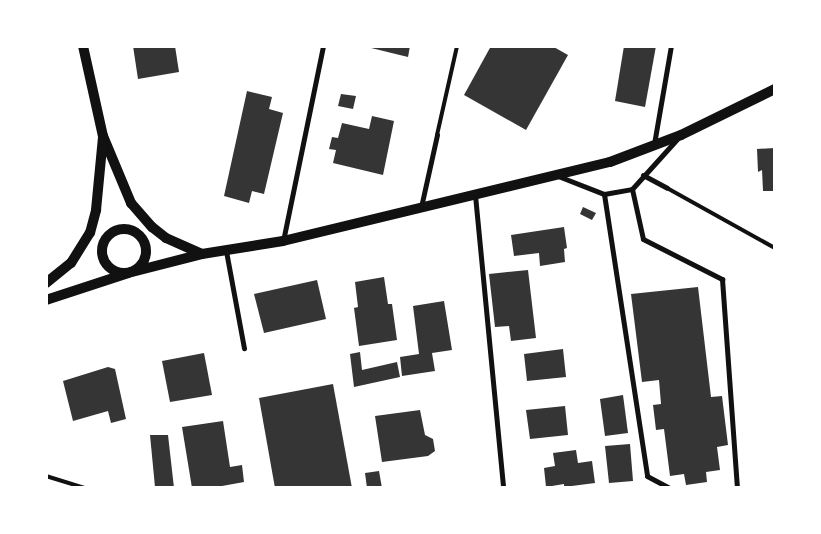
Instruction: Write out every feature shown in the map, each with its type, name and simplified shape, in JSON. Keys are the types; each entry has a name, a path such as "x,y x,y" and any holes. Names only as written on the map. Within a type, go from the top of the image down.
{"main road":[{"path":"83,46 103,136 131,203 152,227 166,238 202,254"},
{"path":"46,300 128,273 202,254 283,241 610,162 681,135 775,89"},
{"path":"46,283 71,263 90,234 96,210 103,136"},
{"path":"140,236 152,227"},
{"path":"122,229 135,232 140,236 144,242 145,255 140,267 128,273 121,273 108,267 102,254 104,240 115,231 122,229"},
{"path":"90,234 104,240"}],"street":[{"path":"283,241 323,46"},
{"path":"654,145 671,46"},
{"path":"421,207 437,135"},
{"path":"558,176 604,194 632,189 681,135"},
{"path":"643,175 667,188"},
{"path":"632,189 643,239 722,279 737,488"},
{"path":"604,194 647,476 670,488"},
{"path":"475,195 503,488"},
{"path":"226,251 244,348"}],"lane":[{"path":"437,135 457,46"},
{"path":"667,188 775,248"},
{"path":"46,476 85,488"}],"building":[{"path":"133,46 175,46 179,72 138,79"},
{"path":"363,46 410,46 408,57"},
{"path":"491,46 552,46 568,55 526,130 464,95"},
{"path":"624,46 656,46 645,107 615,101"},
{"path":"247,91 272,97 269,109 283,113 264,194 252,191 249,203 224,196"},
{"path":"341,94 356,96 353,109 338,106"},
{"path":"372,116 394,121 383,175 333,163 336,150 329,149 332,137 338,138 342,123 369,129"},
{"path":"775,148 775,191 763,191 762,170 758,172 757,149"},
{"path":"583,207 596,213 592,220 580,214"},
{"path":"564,227 567,248 564,249 565,262 540,266 539,253 514,256 511,235"},
{"path":"528,270 536,338 511,341 509,326 495,327 489,274"},
{"path":"384,277 388,304 392,304 397,340 359,346 354,308 358,307 355,282"},
{"path":"317,280 326,319 264,333 254,294"},
{"path":"698,287 711,397 722,396 728,445 717,447 720,470 706,472 707,482 686,485 684,474 670,476 664,429 656,430 653,405 661,404 659,380 642,382 631,294"},
{"path":"444,301 452,350 432,353 435,371 402,376 400,357 419,354 413,306"},
{"path":"563,349 566,377 527,381 524,354"},
{"path":"360,352 362,370 397,362 400,377 354,387 350,354"},
{"path":"204,353 212,395 170,402 162,361"},
{"path":"108,367 115,369 126,419 111,423 108,411 73,421 63,381"},
{"path":"333,384 352,488 275,488 259,398"},
{"path":"623,395 628,433 605,436 600,399"},
{"path":"565,406 568,435 530,439 526,410"},
{"path":"420,410 425,435 433,439 435,451 428,456 382,462 375,416"},
{"path":"223,421 230,467 242,465 244,482 211,488 192,488 182,427"},
{"path":"150,435 168,435 174,488 155,487"},
{"path":"630,444 633,481 609,483 605,446"},
{"path":"576,450 578,463 592,461 595,483 564,487 564,484 546,487 544,468 555,466 553,453"},
{"path":"379,471 382,488 367,488 365,473"}]}
